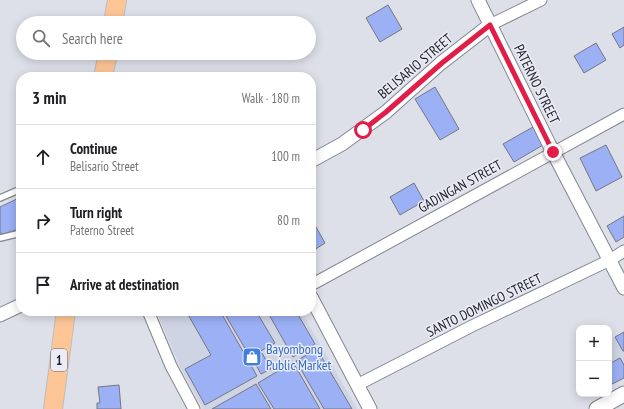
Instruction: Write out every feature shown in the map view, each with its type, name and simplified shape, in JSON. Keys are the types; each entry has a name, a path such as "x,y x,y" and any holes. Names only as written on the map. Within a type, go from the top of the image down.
{"highway":[{"path":"114,16 117,0"},
{"path":"104,72 107,60"},
{"name":"1","path":"53,409 65,316"}],"main road":[{"path":"597,409 624,394"}],"street":[{"name":"PATERNO STREET","path":"478,0 553,152 624,288"},
{"name":"BELISARIO STREET","path":"316,158 342,144 386,112 442,63 490,25 541,0"},
{"name":"GADINGAN STREET","path":"316,282 624,114"},
{"name":"SANTO DOMINGO STREET","path":"357,385 472,326 610,260 624,251"},
{"path":"0,315 16,307"},
{"path":"316,307 370,409"},
{"path":"150,316 172,366 194,409"}],"lane":[{"path":"0,198 16,191"},
{"path":"0,238 16,234"}],"shaded area":[{"name":"Bayombong Public Market","path":"158,316 304,316 357,409 203,409 181,369"},
{"path":"624,332 624,378 612,385 612,361 612,339"}],"building":[{"path":"388,5 402,29 380,42 366,18"},
{"path":"624,27 624,45 620,48 612,34"},
{"path":"596,43 606,60 584,73 574,56"},
{"path":"435,87 459,129 440,140 415,99"},
{"path":"533,127 543,145 514,162 503,144"},
{"path":"606,145 622,177 596,191 580,158"},
{"path":"414,183 424,201 400,215 390,197"},
{"path":"16,199 16,230 4,234 0,233 0,207"},
{"path":"624,216 624,237 616,242 607,226"},
{"path":"316,227 325,243 316,249"},
{"path":"189,316 223,316 257,376 205,405 185,369 211,355"},
{"path":"226,316 259,316 275,343 250,357"},
{"path":"270,316 299,316 315,344 293,357"},
{"path":"624,332 624,351 623,351 615,337"},
{"path":"317,349 352,409 324,409 296,361"},
{"path":"262,353 271,369 261,374 252,358"},
{"path":"620,358 624,365 624,378 612,384 612,362"},
{"path":"293,362 320,409 274,409 258,383"},
{"path":"256,384 271,409 212,409"},
{"path":"119,385 121,409 97,409 97,403 100,403 98,387"}],"place":[{"name":"Bayombong Public Market","path":"252,357"}],"route":[{"path":"363,130 442,63 490,25 553,152"}]}
